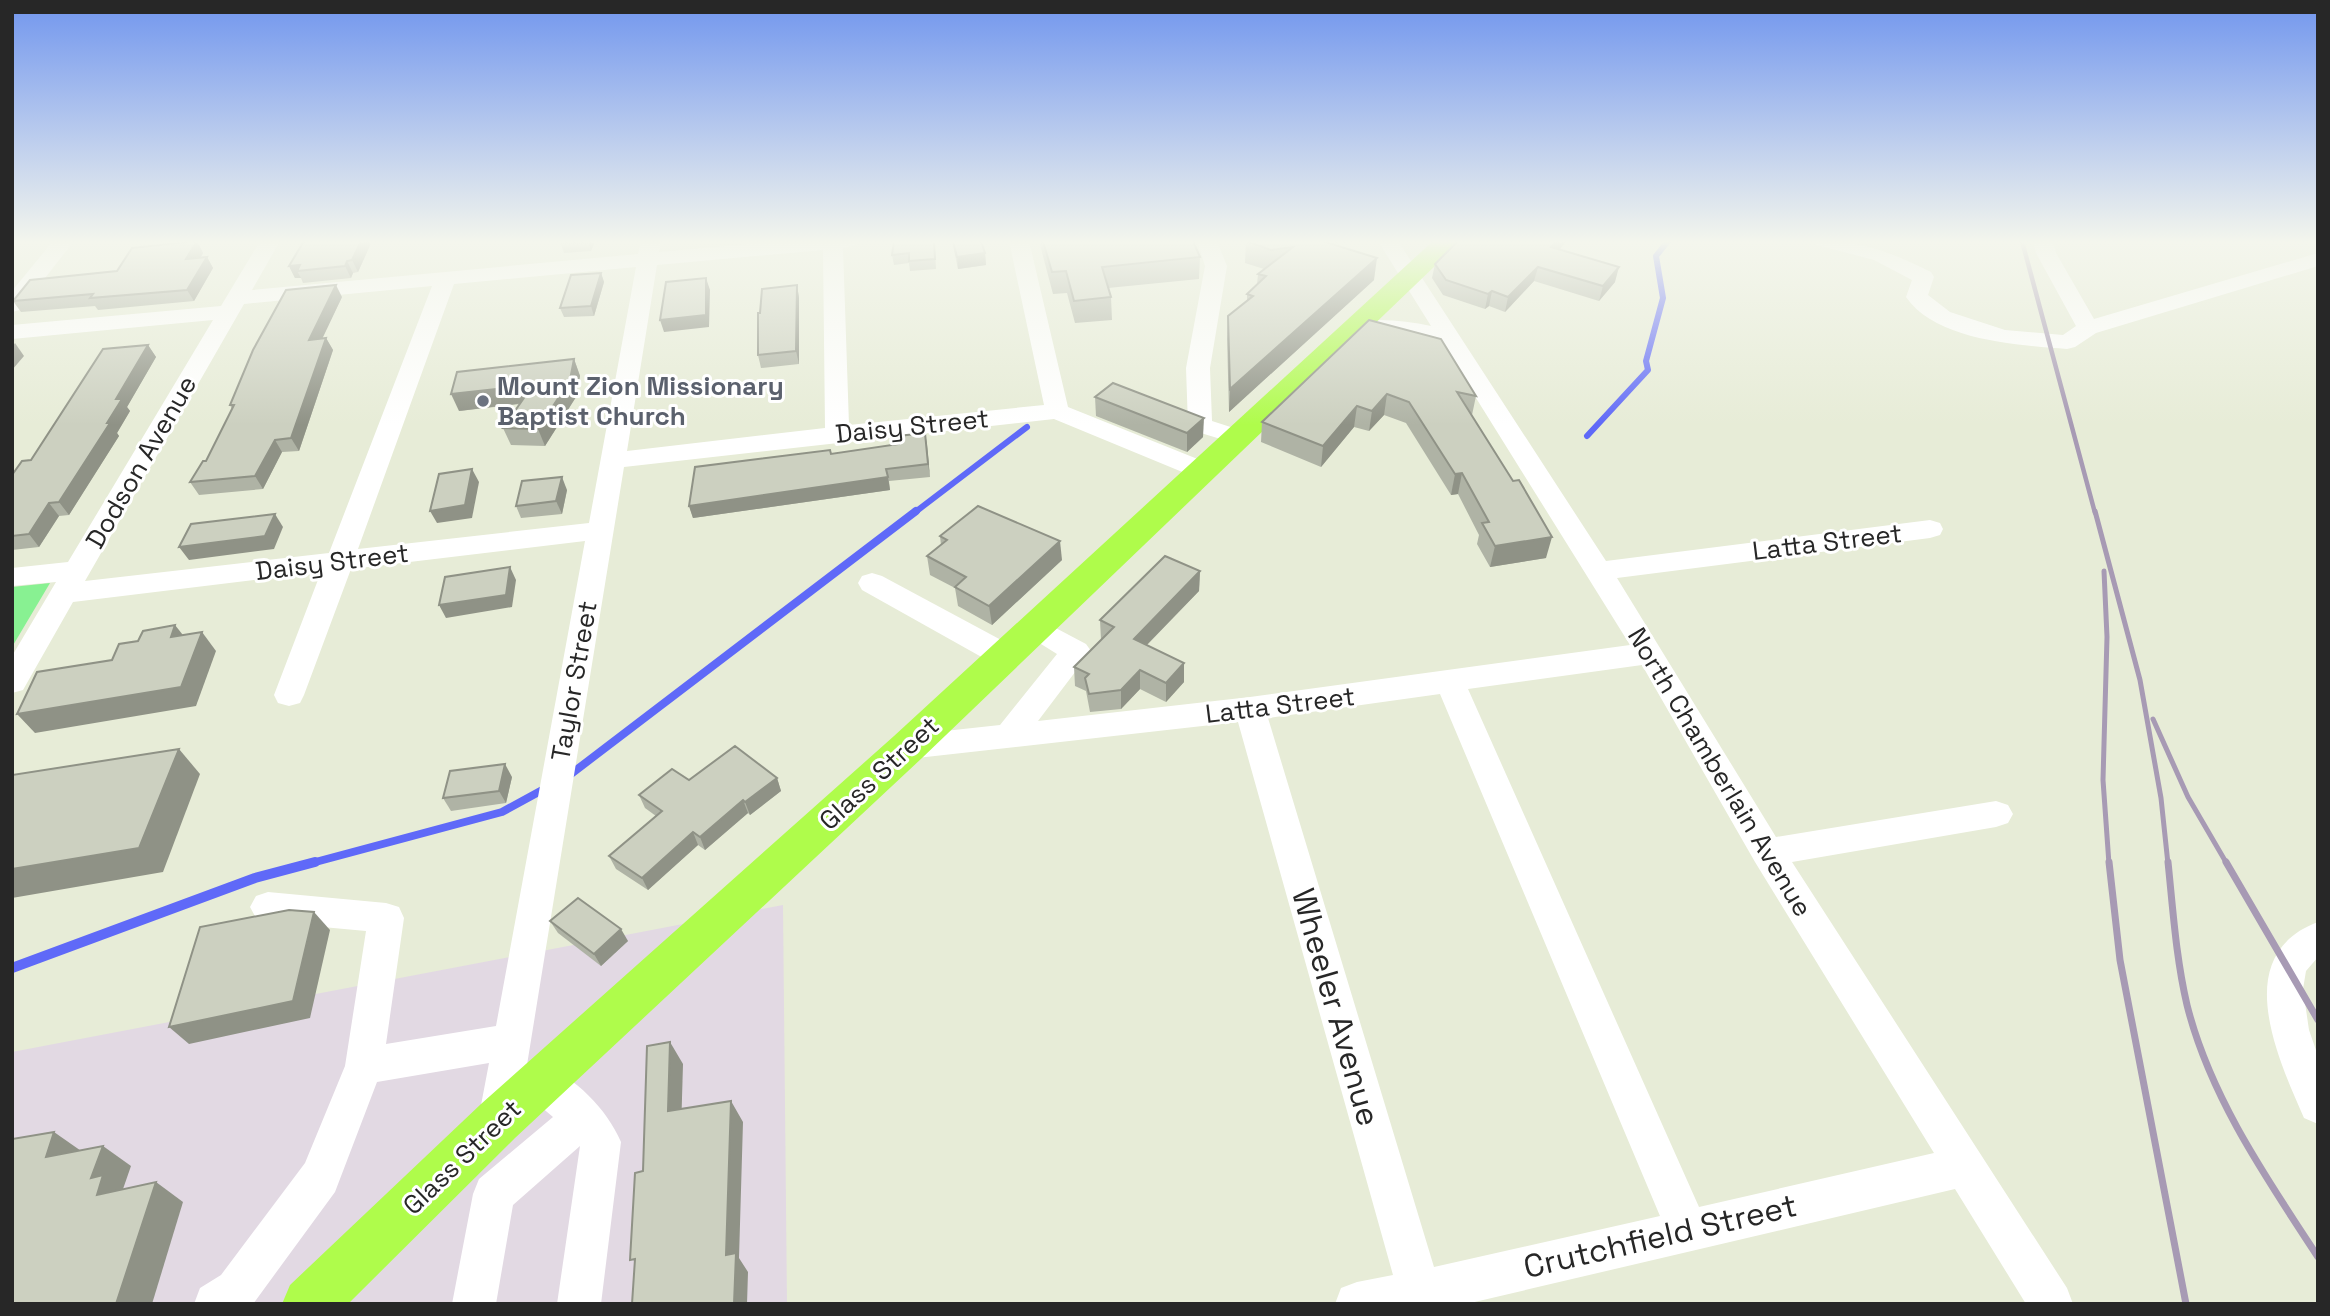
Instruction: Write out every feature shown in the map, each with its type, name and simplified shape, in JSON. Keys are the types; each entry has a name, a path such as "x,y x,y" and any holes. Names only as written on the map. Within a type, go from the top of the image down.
{"main road":[{"name":"Glass Street","path":"309,1304 498,1121 908,747 1383,302"}],"street":[{"name":"Dodson Avenue","path":"12,682 234,302"},
{"path":"12,332 253,302"},
{"path":"289,695 437,302"},
{"name":"Taylor Street","path":"498,1121 640,302"},
{"path":"833,302 837,434"},
{"path":"1032,302 1057,411"},
{"path":"1210,302 1198,368 1200,425 1237,437"},
{"name":"North Chamberlain Avenue","path":"1426,302 1650,653 1768,852 2050,1304"},
{"path":"1924,302 1942,317 2002,337 2067,342 2088,328 2163,302"},
{"path":"2074,302 2088,328"},
{"path":"1353,330 1385,325 1433,333 1450,340"},
{"name":"Daisy Street","path":"612,461 1057,411 1201,470"},
{"name":"Latta Street","path":"1598,571 1930,528"},
{"name":"Daisy Street","path":"64,593 600,530"},
{"path":"12,577 78,569"},
{"path":"872,583 1005,656"},
{"path":"1008,737 1076,651 1035,627"},
{"name":"Latta Street","path":"908,747 1250,709 1650,653"},
{"path":"1450,682 1686,1229"},
{"name":"Wheeler Avenue","path":"1250,709 1421,1297"},
{"path":"1768,852 1996,814"},
{"path":"235,1299 320,1177 364,1066 386,918 268,908"},
{"path":"2318,938 2296,952 2288,970 2285,1015 2318,1105"},
{"path":"364,1066 512,1041"},
{"path":"541,1082 583,1117 601,1142 579,1304"},
{"path":"474,1304 494,1194 583,1117"},
{"name":"Crutchfield Street","path":"1357,1304 1421,1297 1449,1286 1686,1229 1963,1167"}],"shaded area":[{"path":"783,905 787,1304 12,1304 12,1052"}],"green space":[{"path":"50,583 12,647 12,587"}],"building":[{"path":"279,302 327,302 309,340 326,338 291,438 275,440 255,476 190,482 203,461 206,461 234,405 230,405 253,350"},
{"path":"562,302 592,302 591,306 560,308"},
{"path":"663,302 706,302 706,315 660,320"},
{"path":"761,302 797,302 796,351 758,355"},
{"path":"1245,302 1327,302 1230,389 1228,316"},
{"path":"1369,320 1441,339 1476,396 1457,392 1513,481 1519,480 1552,537 1495,546 1482,523 1489,522 1462,473 1455,474 1409,402 1387,394 1372,411 1357,406 1323,446 1262,422"},
{"path":"148,345 116,399 122,399 107,423 110,423 59,502 49,503 29,534 12,536 12,475 22,461 31,460 103,349"},
{"path":"574,359 570,380 538,429 503,428 533,385 451,394 457,372"},
{"path":"1113,383 1204,418 1187,433 1095,397"},
{"path":"925,433 928,464 886,469 888,477 689,506 695,467 830,450 831,454 899,444 898,436"},
{"path":"472,469 465,505 430,511 439,474"},
{"path":"562,477 556,501 516,506 522,481"},
{"path":"978,506 1060,541 989,606 955,587 966,577 927,556 947,540 940,536"},
{"path":"275,514 265,536 179,547 191,524"},
{"path":"1165,556 1200,571 1134,639 1184,663 1166,683 1140,670 1121,690 1089,694 1085,678 1089,674 1074,667 1114,627 1100,620"},
{"path":"510,567 506,595 439,605 445,577"},
{"path":"175,625 171,637 202,632 181,687 17,714 37,672 112,660 119,644 138,641 143,631"},
{"path":"735,746 777,778 745,802 743,800 700,837 693,832 642,878 609,856 662,811 639,795 672,769 689,780"},
{"path":"179,749 139,848 12,869 12,775"},
{"path":"505,764 499,791 443,798 450,771"},
{"path":"578,898 621,929 594,954 550,921"},
{"path":"289,910 314,912 293,1001 169,1027 200,927"},
{"path":"670,1042 668,1111 731,1101 726,1255 736,1253 734,1304 632,1304 635,1259 630,1260 635,1173 643,1171 647,1046"},
{"path":"54,1132 46,1157 103,1146 91,1178 103,1175 97,1195 156,1182 116,1304 12,1304 12,1139"}],"waterway":[{"path":"1587,436 1648,370 1646,361 1662,302"},
{"path":"914,513 1027,427"},
{"path":"567,777 916,511"},
{"path":"308,864 502,812 546,788"},
{"path":"12,968 255,878 315,862"}],"railway":[{"path":"2038,302 2095,513"},
{"path":"2095,511 2140,680 2161,798 2168,864"},
{"path":"2104,571 2107,637 2103,780 2109,864"},
{"path":"2153,719 2188,797 2227,864"},
{"path":"2109,862 2120,960 2186,1304"},
{"path":"2168,862 2180,970 2197,1039 2225,1105 2242,1136 2318,1257"},
{"path":"2226,862 2318,1020"}],"place":[{"name":"Mount Zion Missionary Baptist Church","path":"483,401"}]}
